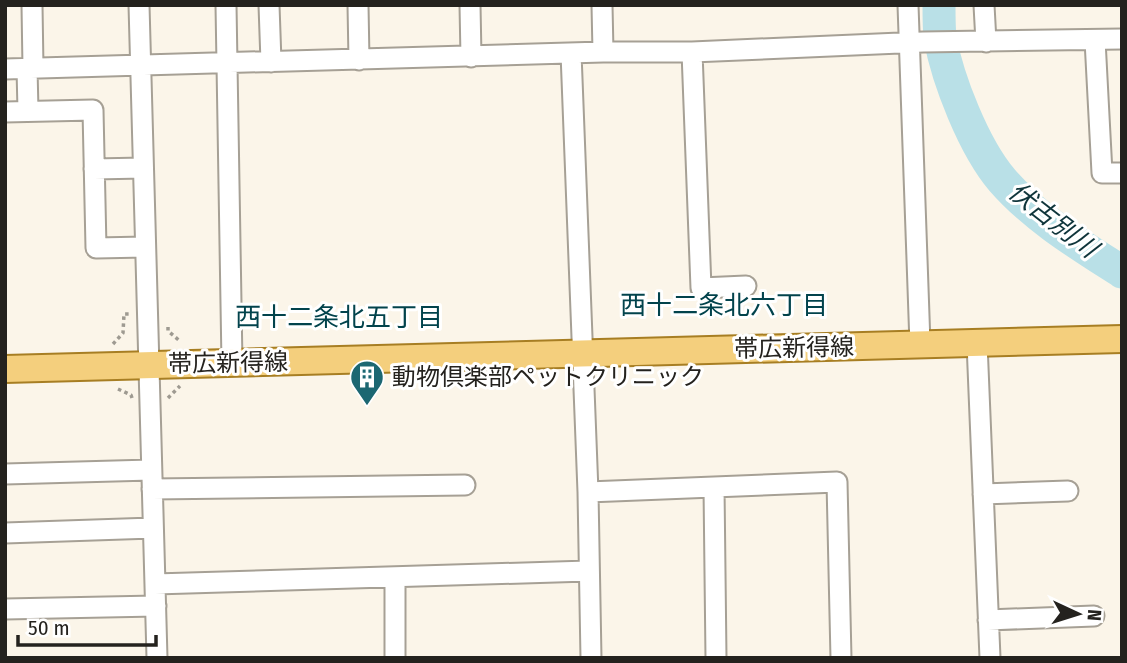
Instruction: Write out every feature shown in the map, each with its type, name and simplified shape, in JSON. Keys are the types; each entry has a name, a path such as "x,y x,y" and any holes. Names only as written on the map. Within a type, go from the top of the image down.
{"main road":[{"name":"帯広新得線","path":"5,369 1122,339"}],"street":[{"path":"28,111 32,5"},
{"path":"139,5 157,658"},
{"path":"226,5 232,363"},
{"path":"269,5 271,62"},
{"path":"358,5 359,60"},
{"path":"470,5 471,57"},
{"path":"602,5 603,52"},
{"path":"908,5 916,42 920,344"},
{"path":"981,41 984,5"},
{"path":"5,69 603,52 692,52 916,42 1122,39"},
{"path":"1095,40 1102,173 1122,173"},
{"path":"692,52 701,288 746,286"},
{"path":"571,53 588,492 591,658"},
{"path":"5,111 93,110 96,248 145,247"},
{"path":"94,169 143,168"},
{"path":"977,343 990,658"},
{"path":"5,474 465,485"},
{"path":"588,492 837,482 841,658"},
{"path":"714,487 716,658"},
{"path":"983,494 1068,491"},
{"path":"5,533 153,528"},
{"path":"155,584 588,571"},
{"path":"395,578 395,658"},
{"path":"5,609 156,606"},
{"path":"988,620 1094,616"}],"waterway":[{"name":"伏古別川","path":"939,5 940,38 949,74 972,132 992,166 1015,194 1043,219 1122,272"}],"place":[{"name":"動物倶楽部ペットクリニック","path":"367,407"}],"district":[{"name":"西十二条北六丁目","path":"724,305"},
{"name":"西十二条北五丁目","path":"339,317"}]}
